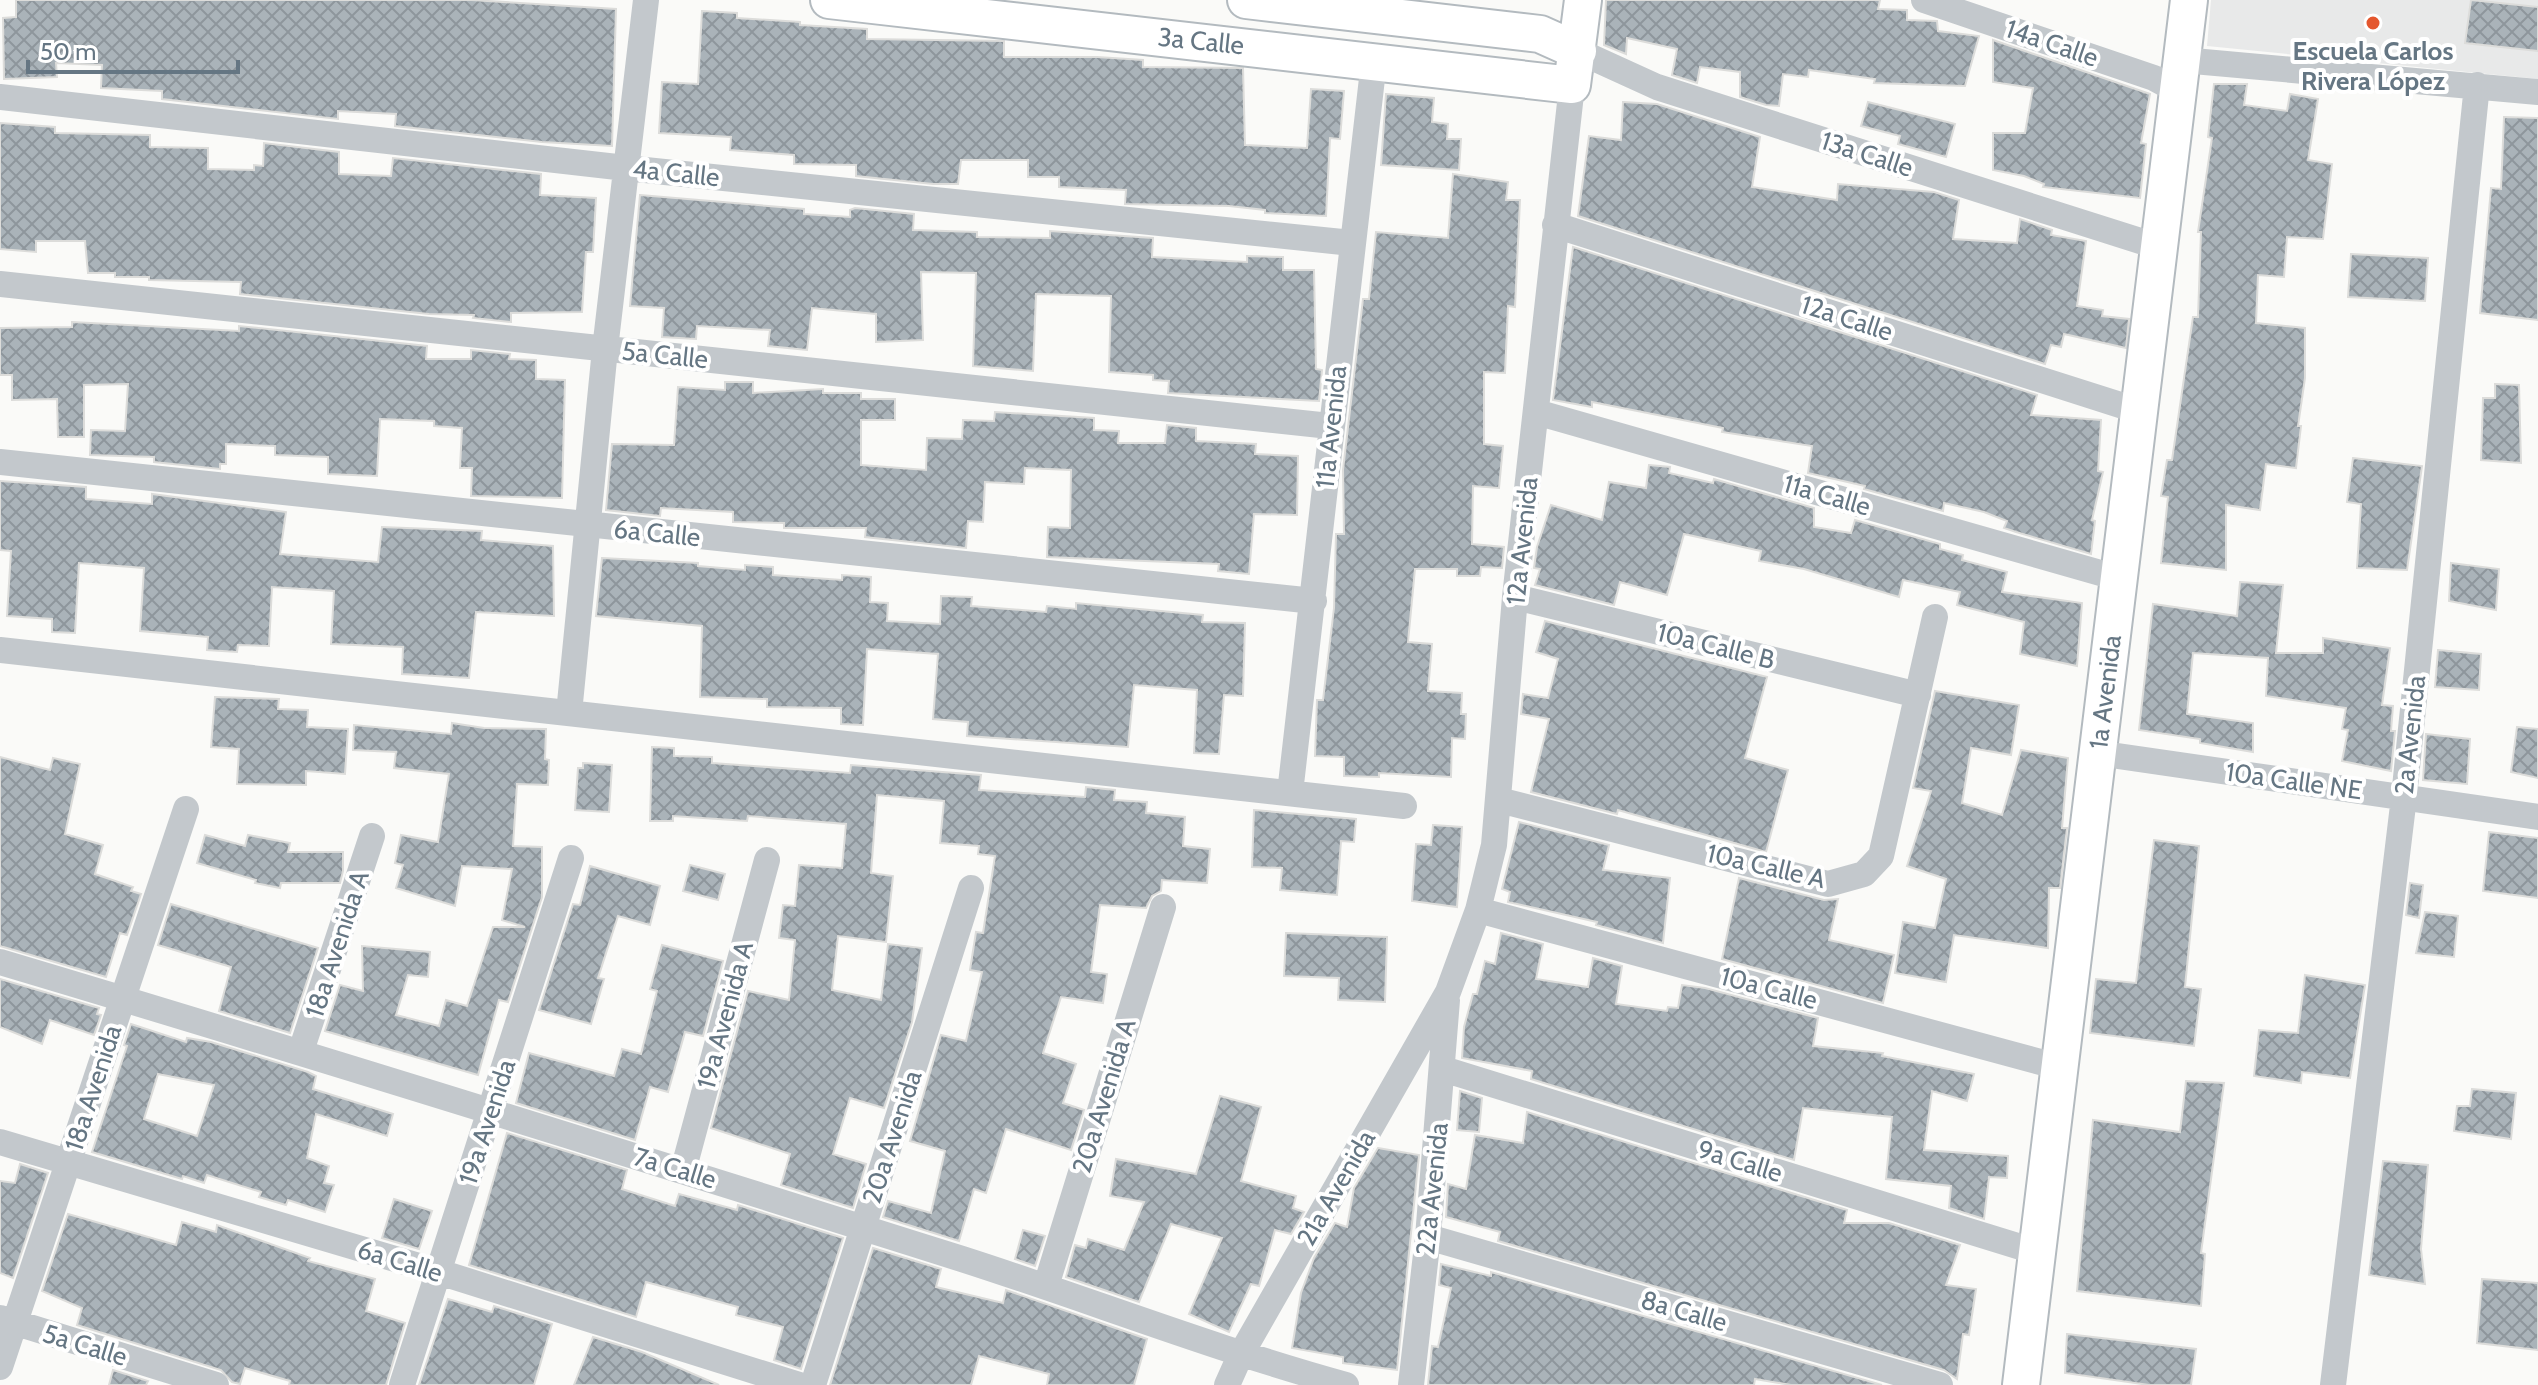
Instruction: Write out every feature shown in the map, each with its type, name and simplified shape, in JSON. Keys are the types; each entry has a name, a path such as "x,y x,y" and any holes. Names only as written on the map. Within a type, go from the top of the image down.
{"street":[{"path":"569,713 605,349 646,0"},
{"name":"3a Calle","path":"829,0 1374,61 1575,68"},
{"name":"3a Calle","path":"1246,0 1540,34 1575,68"},
{"name":"12a Avenida","path":"1448,992 1478,910 1494,845 1515,597 1583,0"},
{"name":"14a Calle","path":"1924,0 2154,78 2180,76"},
{"name":"1a Avenida","path":"2021,1385 2189,0"},
{"name":"11a Avenida","path":"1290,793 1374,61"},
{"name":"13a Calle","path":"1575,68 1657,87 2159,247"},
{"path":"2180,76 2477,85 2538,92"},
{"name":"2a Avenida","path":"2333,1385 2404,797 2477,85"},
{"name":"4a Calle","path":"0,97 626,168 1352,243"},
{"name":"12a Calle","path":"1555,225 2139,411"},
{"name":"5a Calle","path":"0,284 1330,426"},
{"name":"11a Calle","path":"1536,412 2118,578"},
{"name":"6a Calle","path":"0,462 1314,601"},
{"name":"10a Calle B","path":"1515,597 1918,695"},
{"name":"10a Calle A","path":"1499,800 1828,884 1864,874 1881,856 1935,617"},
{"path":"0,650 1404,806"},
{"name":"10a Calle NE","path":"2097,753 2538,817"},
{"name":"18a Avenida","path":"0,1367 7,1320 68,1162 186,809"},
{"name":"18a Avenida A","path":"301,1051 372,836"},
{"name":"19a Avenida","path":"402,1385 571,858"},
{"name":"19a Avenida A","path":"683,1171 767,860"},
{"name":"20a Avenida","path":"813,1385 971,888"},
{"name":"20a Avenida A","path":"1046,1286 1163,907"},
{"name":"10a Calle","path":"1478,910 2059,1067"},
{"name":"7a Calle","path":"0,962 301,1051 683,1171 1046,1286 1240,1356 1346,1385"},
{"name":"22a Avenida","path":"1411,1385 1428,1237 1448,992"},
{"name":"21a Avenida","path":"1227,1385 1240,1356 1448,992"},
{"name":"9a Calle","path":"1443,1069 2037,1252"},
{"name":"6a Calle","path":"0,1142 439,1272 799,1385"},
{"name":"8a Calle","path":"1428,1237 1940,1385"},
{"name":"5a Calle","path":"7,1320 216,1385"}],"shaded area":[{"name":"Escuela Carlos Rivera López","path":"2211,0 2538,0 2538,79 2207,46"}],"building":[{"path":"16,0 472,0 616,9 612,146 542,142 395,126 396,114 338,111 338,119 162,99 162,91 101,88 102,65 56,63 57,77 4,79 3,18 16,17"},
{"path":"1606,0 1880,0 1878,9 1907,10 1907,20 1937,21 1938,31 1979,36 1965,86 1874,83 1875,79 1809,70 1808,77 1783,74 1779,106 1766,105 1740,97 1740,72 1700,67 1697,83 1672,75 1677,49 1627,38 1626,54 1604,45"},
{"path":"2471,0 2538,7 2538,51 2465,43"},
{"path":"702,11 737,13 737,18 800,22 800,25 867,29 867,39 1004,41 1004,57 1097,57 1143,60 1143,67 1243,68 1245,145 1307,148 1311,89 1344,91 1340,139 1330,138 1326,216 1265,213 1265,210 1229,206 1125,204 1126,190 1059,187 1059,177 1028,177 1028,160 961,160 958,184 933,184 856,176 856,165 794,164 794,155 730,150 731,137 659,133 662,82 698,84"},
{"path":"1993,40 2150,94 2141,143 2146,144 2140,198 2043,187 2044,184 2024,176 1993,170 1993,133 2025,133 2033,88 1993,82"},
{"path":"2214,84 2247,84 2244,105 2287,111 2290,94 2318,99 2308,160 2332,164 2323,239 2287,237 2284,277 2258,275 2256,323 2305,328 2305,378 2298,426 2301,426 2296,468 2266,464 2260,510 2226,505 2226,570 2161,563 2168,497 2161,496 2167,460 2172,460 2193,317 2198,317 2201,232 2198,232 2212,138 2208,137"},
{"path":"1386,94 1434,98 1432,122 1448,124 1447,139 1461,139 1459,170 1381,165"},
{"path":"1623,102 1657,104 1760,137 1752,187 1837,200 1838,184 1934,192 1959,200 1953,239 2017,243 2020,219 2052,230 2051,235 2086,241 2077,306 2103,310 2102,316 2129,319 2126,348 2064,334 2061,347 2051,345 2045,364 1578,216 1589,136 1621,140"},
{"path":"1868,102 1955,124 1946,157 1898,144 1900,136 1861,126"},
{"path":"2504,117 2538,118 2538,320 2480,313 2491,188 2501,189"},
{"path":"0,123 55,127 55,133 150,135 150,147 208,148 208,169 254,170 254,165 263,166 264,143 339,152 339,174 391,176 393,158 541,174 540,195 596,198 593,252 586,252 582,312 511,313 511,322 473,318 474,315 429,314 240,294 241,282 149,280 149,277 115,277 115,273 88,273 85,241 36,241 36,252 0,249"},
{"path":"1453,174 1508,182 1506,200 1520,200 1515,307 1508,306 1505,373 1484,372 1484,444 1503,446 1499,488 1473,486 1472,544 1504,547 1502,568 1481,567 1480,576 1457,576 1457,569 1415,569 1408,642 1432,644 1428,691 1462,693 1461,714 1466,714 1465,739 1452,738 1451,777 1379,773 1379,777 1344,776 1344,757 1315,756 1317,700 1323,700 1334,608 1336,534 1344,534 1343,470 1363,299 1369,299 1376,232 1448,238"},
{"path":"640,195 804,209 804,214 850,217 850,210 855,208 914,214 913,230 977,232 977,237 1050,238 1050,231 1153,238 1152,257 1247,262 1247,256 1283,257 1283,270 1314,270 1316,369 1322,370 1319,401 1168,393 1169,381 1153,380 1153,375 1109,372 1111,296 1036,294 1033,371 973,366 976,273 921,272 923,340 876,342 876,314 812,308 807,350 768,346 770,330 697,326 696,339 662,337 664,308 630,306"},
{"path":"1573,247 2037,395 2031,415 2101,420 2098,471 2103,472 2092,520 2095,521 2091,554 2004,528 2007,521 1984,512 1944,503 1943,511 1864,489 1865,486 1808,473 1812,446 1722,432 1723,428 1592,402 1592,407 1553,400"},
{"path":"2351,254 2428,258 2425,301 2348,297"},
{"path":"72,322 239,331 239,326 427,346 426,359 471,359 471,350 510,354 509,359 536,360 536,379 565,380 562,498 471,496 472,468 460,468 462,428 434,426 434,421 380,419 377,476 328,474 328,457 275,455 275,446 226,444 226,464 220,464 220,469 154,462 154,457 90,455 91,430 125,431 128,384 84,385 84,437 58,437 57,399 12,400 12,375 0,375 0,328 72,327"},
{"path":"725,382 753,382 753,393 823,389 823,393 861,393 861,399 895,399 895,420 861,420 861,465 926,470 927,438 962,439 963,420 994,421 995,412 1094,418 1094,430 1119,431 1118,443 1165,443 1167,425 1196,428 1196,441 1256,444 1255,454 1298,456 1297,515 1254,514 1249,574 1218,571 1219,564 1047,557 1048,527 1070,528 1071,470 1025,468 1024,484 985,482 983,522 968,521 966,548 865,537 866,528 784,528 784,523 733,522 733,512 661,508 660,516 606,510 612,444 674,445 678,387 725,390"},
{"path":"2495,384 2519,385 2521,463 2481,460 2483,398 2495,398"},
{"path":"2353,458 2422,466 2407,570 2357,568 2361,504 2347,502"},
{"path":"1649,465 1670,467 1669,473 1713,483 1714,479 1814,508 1814,527 1851,533 1855,520 1940,544 1940,549 1963,555 1962,560 2007,572 2002,592 2082,603 2077,666 2020,654 2024,622 1957,605 1960,592 1903,580 1899,597 1804,569 1759,561 1761,551 1684,534 1667,595 1620,582 1614,605 1535,585 1540,569 1534,568 1537,547 1551,505 1602,520 1609,482 1646,488"},
{"path":"0,481 86,487 86,499 152,504 152,494 286,512 280,554 378,562 382,527 482,531 481,540 553,546 554,616 476,612 469,678 402,674 403,647 331,644 334,591 272,587 269,646 238,645 237,652 207,650 208,637 140,631 144,568 79,563 75,633 52,632 52,619 7,616 11,551 0,550"},
{"path":"602,558 698,563 698,566 745,570 745,565 773,567 773,575 842,580 842,575 871,577 870,602 888,603 887,621 940,624 941,596 972,597 971,606 1046,612 1047,606 1076,609 1076,603 1203,615 1202,622 1245,623 1243,696 1224,695 1219,754 1194,753 1197,690 1134,685 1128,747 967,736 968,722 933,719 938,654 867,649 863,725 841,724 841,708 767,707 767,699 700,697 702,626 596,616"},
{"path":"2451,563 2499,569 2496,610 2449,601"},
{"path":"2240,582 2283,585 2276,653 2323,653 2323,638 2390,648 2382,705 2393,706 2391,731 2395,731 2391,771 2342,761 2348,730 2342,729 2346,708 2266,696 2268,658 2193,653 2187,714 2253,723 2253,752 2200,743 2200,739 2139,730 2153,604 2237,616"},
{"path":"1545,621 1767,677 1745,758 1788,770 1766,852 1618,810 1617,814 1531,792 1549,719 1521,714 1523,694 1548,698 1558,659 1536,652"},
{"path":"2438,650 2481,654 2479,690 2435,687"},
{"path":"1935,691 2019,705 2011,755 1971,748 1962,803 2002,815 2021,750 2068,758 2062,828 2067,828 2060,888 2049,888 2048,948 1954,935 1946,982 1895,973 1903,922 1935,928 1946,879 1907,866 1931,791 1913,788"},
{"path":"215,697 279,699 278,709 308,710 307,727 348,729 345,774 306,771 306,785 237,784 239,749 211,747"},
{"path":"452,723 484,728 546,729 545,759 549,760 548,785 517,784 513,846 542,847 542,897 508,1002 499,1000 478,1075 325,1031 340,985 363,991 362,946 430,952 428,977 408,975 396,1015 439,1026 446,1000 467,1006 493,927 525,927 502,920 512,869 462,866 455,906 396,888 403,865 395,863 401,835 438,842 449,774 394,768 396,752 353,750 354,725 451,734"},
{"path":"2517,727 2538,729 2538,778 2511,772"},
{"path":"2426,734 2470,739 2467,784 2423,780"},
{"path":"652,747 674,748 674,756 712,757 712,763 850,773 851,765 981,775 979,790 1085,797 1086,787 1115,790 1114,800 1147,802 1146,813 1185,817 1183,846 1210,849 1207,883 1162,880 1161,891 1152,896 1146,908 1100,905 1091,972 1107,974 1103,1003 1061,997 1043,1053 1076,1064 1063,1103 1084,1110 1071,1150 1006,1129 986,1193 974,1189 959,1241 883,1217 888,1201 931,1213 945,1151 910,1141 941,1035 966,1041 982,972 970,970 976,932 983,933 995,856 978,854 979,846 940,843 944,801 877,795 871,873 893,876 886,942 838,936 832,990 881,1000 888,944 922,948 912,1022 884,1108 850,1098 833,1154 866,1164 853,1208 781,1185 790,1154 711,1128 748,991 789,1000 795,940 779,938 783,905 795,906 799,865 842,868 846,824 748,816 747,821 673,816 673,821 650,821"},
{"path":"0,757 50,770 53,758 80,764 65,834 103,845 95,874 133,887 131,891 141,894 127,935 120,933 106,977 0,946"},
{"path":"583,763 612,765 609,812 575,810 578,768 583,768"},
{"path":"1254,810 1356,819 1354,842 1341,841 1337,895 1280,890 1282,868 1252,867"},
{"path":"1519,822 1609,845 1603,870 1670,878 1663,943 1596,925 1597,922 1508,902 1510,892 1502,889"},
{"path":"1433,825 1462,827 1457,907 1412,901 1416,844 1431,845"},
{"path":"2489,832 2538,838 2538,898 2483,891"},
{"path":"205,835 245,846 248,835 290,843 288,852 343,852 340,883 281,883 280,888 255,883 256,880 197,863"},
{"path":"2154,840 2199,846 2185,987 2201,989 2194,1046 2090,1033 2096,979 2136,983"},
{"path":"690,865 725,874 718,900 683,891"},
{"path":"590,866 660,886 650,925 618,916 598,978 604,979 591,1024 539,1010 573,904 580,905"},
{"path":"1739,878 1824,900 1838,899 1829,940 1894,955 1883,1003 1722,959"},
{"path":"2410,883 2423,885 2419,918 2406,915"},
{"path":"171,904 318,948 290,1033 219,1011 231,967 158,945"},
{"path":"2425,912 2458,916 2454,957 2416,953"},
{"path":"1286,933 1387,937 1385,1002 1338,1000 1339,978 1284,976"},
{"path":"1501,933 1543,944 1536,979 1588,987 1593,958 1622,966 1616,1004 1667,1011 1668,1007 1678,1008 1682,985 1705,988 1818,1018 1813,1046 1883,1053 1882,1056 1974,1074 1967,1101 1932,1091 1924,1150 2008,1156 2007,1178 1989,1177 1984,1219 1949,1208 1951,1186 1886,1179 1892,1117 1803,1108 1794,1160 1531,1079 1532,1071 1462,1058 1464,1027 1473,994 1477,994 1485,961 1495,964"},
{"path":"662,945 723,961 703,1036 685,1032 668,1092 650,1087 635,1140 516,1103 529,1053 614,1076 622,1049 641,1054 657,991 650,989"},
{"path":"2305,975 2365,985 2350,1078 2302,1072 2301,1083 2254,1076 2259,1030 2298,1033"},
{"path":"0,979 99,1008 97,1014 101,1015 94,1035 50,1020 42,1044 0,1027"},
{"path":"131,1024 186,1042 187,1038 211,1042 308,1072 316,1076 313,1089 393,1114 387,1136 316,1114 307,1158 329,1166 324,1183 334,1185 325,1212 288,1200 286,1205 259,1197 261,1192 207,1175 204,1183 183,1176 182,1179 92,1152 127,1046 124,1045","holes":["158,1074 214,1085 197,1136 144,1119"]},
{"path":"2186,1081 2224,1083 2201,1253 2205,1254 2201,1306 2077,1291 2093,1120 2180,1132"},
{"path":"2472,1089 2516,1093 2511,1139 2454,1131 2457,1106 2470,1106"},
{"path":"1460,1091 1482,1098 1479,1132 1457,1130"},
{"path":"1220,1096 1261,1107 1241,1181 1296,1196 1293,1208 1304,1212 1291,1234 1275,1230 1259,1286 1251,1284 1229,1332 1189,1314 1222,1238 1171,1224 1139,1302 1066,1277 1075,1245 1086,1248 1088,1239 1124,1250 1144,1202 1110,1196 1116,1159 1196,1174"},
{"path":"1527,1112 1847,1210 1844,1223 1889,1223 1960,1245 1946,1285 1976,1289 1969,1335 1963,1334 1957,1379 1944,1370 1498,1241 1500,1232 1446,1217 1448,1184 1466,1189 1475,1135 1523,1143"},
{"path":"507,1133 627,1170 622,1189 675,1206 679,1194 737,1210 738,1205 843,1238 801,1369 774,1360 783,1327 736,1315 738,1307 646,1282 636,1317 469,1265"},
{"path":"1378,1148 1419,1155 1397,1370 1343,1363 1343,1357 1292,1348 1301,1293 1314,1258 1335,1223 1347,1227 1354,1188"},
{"path":"2383,1161 2428,1165 2421,1249 2425,1284 2369,1275"},
{"path":"20,1164 48,1173 13,1278 0,1273 0,1181 15,1183"},
{"path":"394,1199 432,1211 419,1249 382,1238"},
{"path":"68,1214 176,1245 182,1222 216,1232 217,1225 310,1258 308,1261 375,1279 366,1311 405,1323 386,1385 289,1385 290,1381 245,1368 240,1384 232,1382 221,1370 77,1325 82,1308 42,1291"},
{"path":"1023,1230 1045,1236 1035,1266 1015,1259"},
{"path":"873,1248 941,1269 936,1287 1003,1303 1006,1290 1147,1339 1134,1385 1047,1385 1049,1374 979,1356 971,1385 830,1385"},
{"path":"1441,1264 1491,1276 1491,1272 1882,1385 1791,1385 1755,1379 1754,1385 1428,1385 1432,1346 1438,1347 1451,1288 1439,1285"},
{"path":"2482,1279 2538,1283 2538,1350 2477,1343"},
{"path":"448,1299 492,1312 494,1306 552,1324 534,1385 419,1385"},
{"path":"2067,1334 2196,1349 2191,1385 2149,1385 2065,1373"},
{"path":"593,1337 642,1352 719,1385 574,1385"},
{"path":"113,1370 148,1381 146,1385 109,1385"}],"place":[{"name":"Escuela Carlos Rivera López","path":"2373,23"}]}
